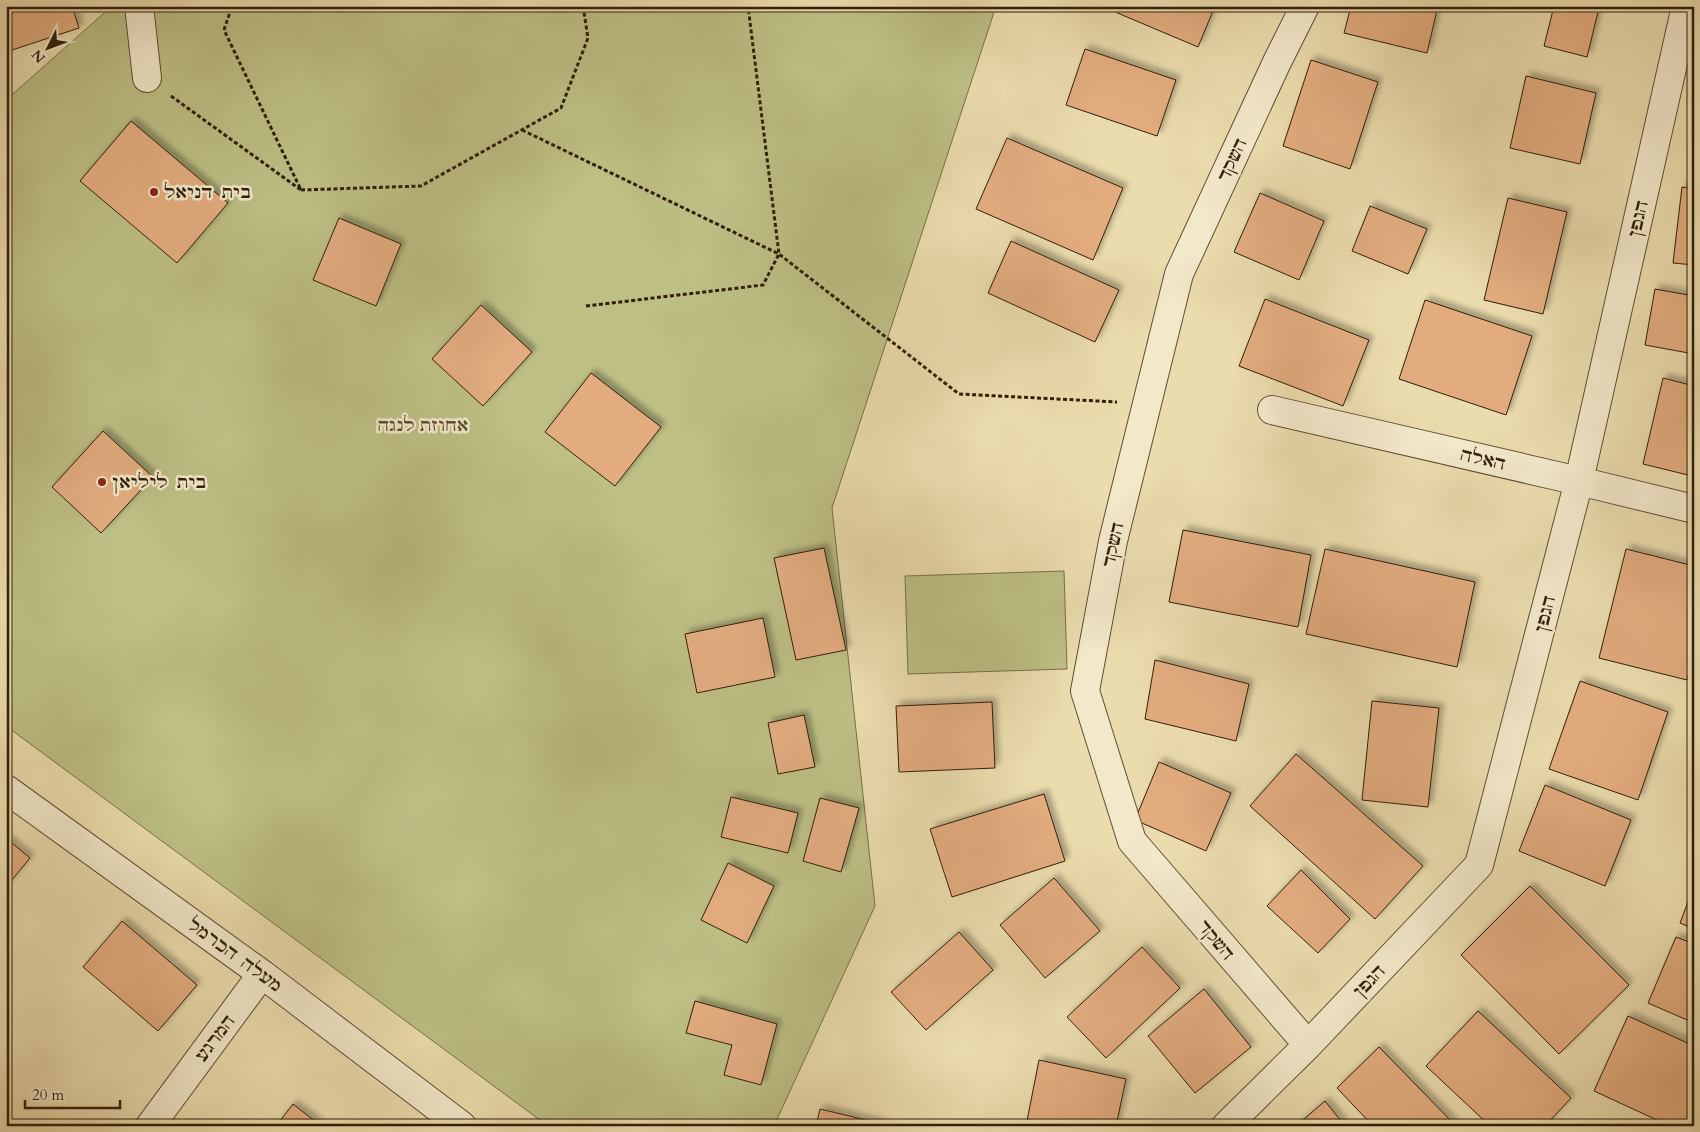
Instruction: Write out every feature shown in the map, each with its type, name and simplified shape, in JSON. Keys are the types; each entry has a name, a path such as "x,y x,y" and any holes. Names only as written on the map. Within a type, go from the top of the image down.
{"street":[{"path":"139,6 147,78"},
{"name":"השקד","path":"1305,6 1277,62 1179,274 1113,541 1085,691 1132,841 1308,1045"},
{"name":"הגפן","path":"1226,1126 1308,1045 1479,865 1579,481 1686,6"},
{"name":"האלה","path":"1272,410 1694,509"},
{"name":"מעלה הכרמל","path":"6,789 262,974 462,1126"},
{"name":"המרגע","path":"150,1126 262,974"}],"path":[{"path":"232,6 224,30 301,190"},
{"path":"147,78 301,190 420,186 561,108 588,38 583,6"},
{"path":"586,306 763,285 779,254 748,6"},
{"path":"522,130 779,254 959,394 1147,404"}],"green space":[{"name":"אחוזת לנגה","path":"112,6 996,6 832,508 875,906 774,1126 548,1126 6,726 6,100"},
{"path":"1064,571 1067,669 908,674 905,576"}],"building":[{"path":"6,6 72,6 79,28 6,52"},
{"path":"1109,6 1215,6 1198,47 1108,9"},
{"path":"1351,6 1438,6 1427,53 1344,33"},
{"path":"1554,6 1591,6 1599,8 1587,57 1544,46"},
{"path":"1085,49 1176,80 1157,136 1066,105"},
{"path":"1311,60 1378,82 1350,169 1283,146"},
{"path":"1526,76 1596,93 1580,164 1510,148"},
{"name":"בית דניאל","path":"131,121 228,203 177,263 80,181"},
{"path":"1007,138 1123,188 1093,260 976,209"},
{"path":"1682,187 1694,189 1694,265 1673,263"},
{"path":"1260,193 1324,221 1299,280 1234,252"},
{"path":"1508,198 1567,212 1543,314 1484,300"},
{"path":"1370,206 1427,229 1408,274 1352,251"},
{"path":"339,218 401,244 376,306 313,280"},
{"path":"1011,241 1119,290 1095,342 988,293"},
{"path":"1655,289 1694,296 1694,354 1645,345"},
{"path":"1265,299 1369,340 1343,406 1239,366"},
{"path":"1425,300 1532,336 1506,415 1399,379"},
{"path":"481,305 532,352 483,406 432,359"},
{"path":"591,373 661,427 615,486 545,432"},
{"path":"1663,378 1694,386 1692,476 1643,464"},
{"name":"בית ליליאן","path":"103,431 153,477 101,533 52,487"},
{"path":"1183,530 1311,555 1298,627 1169,602"},
{"path":"824,548 846,650 796,660 774,558"},
{"path":"1325,549 1475,582 1457,667 1306,634"},
{"path":"1626,549 1694,566 1694,654 1687,680 1599,658"},
{"path":"763,618 775,677 697,693 685,634"},
{"path":"1155,660 1249,684 1236,741 1145,719"},
{"path":"1580,681 1668,712 1638,800 1549,769"},
{"path":"1372,701 1439,708 1428,807 1362,800"},
{"path":"992,702 995,768 899,772 896,706"},
{"path":"804,715 815,767 778,774 768,723"},
{"path":"1296,754 1423,866 1375,919 1250,806"},
{"path":"1159,762 1231,793 1206,851 1135,820"},
{"path":"1545,785 1631,820 1605,886 1519,851"},
{"path":"1044,794 1065,861 952,897 930,829"},
{"path":"731,797 798,813 788,853 721,837"},
{"path":"820,798 859,808 841,872 803,861"},
{"path":"6,838 30,858 6,887"},
{"path":"728,863 774,886 747,943 701,920"},
{"path":"1301,870 1350,919 1318,953 1267,906"},
{"path":"1054,878 1100,931 1045,978 1000,925"},
{"path":"1530,886 1629,985 1559,1054 1461,955"},
{"path":"1694,886 1694,929 1680,923"},
{"path":"122,921 197,985 158,1031 83,967"},
{"path":"959,932 993,970 926,1030 891,992"},
{"path":"1676,937 1694,944 1694,1023 1648,1003"},
{"path":"1142,947 1180,988 1106,1058 1067,1017"},
{"path":"1204,989 1251,1047 1195,1093 1148,1036"},
{"path":"695,1001 777,1024 761,1085 724,1075 732,1045 686,1033"},
{"path":"1478,1011 1571,1098 1545,1126 1490,1126 1426,1066"},
{"path":"1628,1016 1694,1046 1694,1126 1670,1126 1594,1091"},
{"path":"1379,1047 1456,1126 1373,1126 1337,1088"},
{"path":"1039,1060 1126,1079 1116,1126 1026,1126"},
{"path":"1325,1101 1345,1126 1296,1126"},
{"path":"293,1104 321,1126 276,1126"},
{"path":"820,1109 891,1126 816,1126"}],"place":[{"name":"בית דניאל","path":"154,192"},
{"name":"בית ליליאן","path":"102,482"}]}
